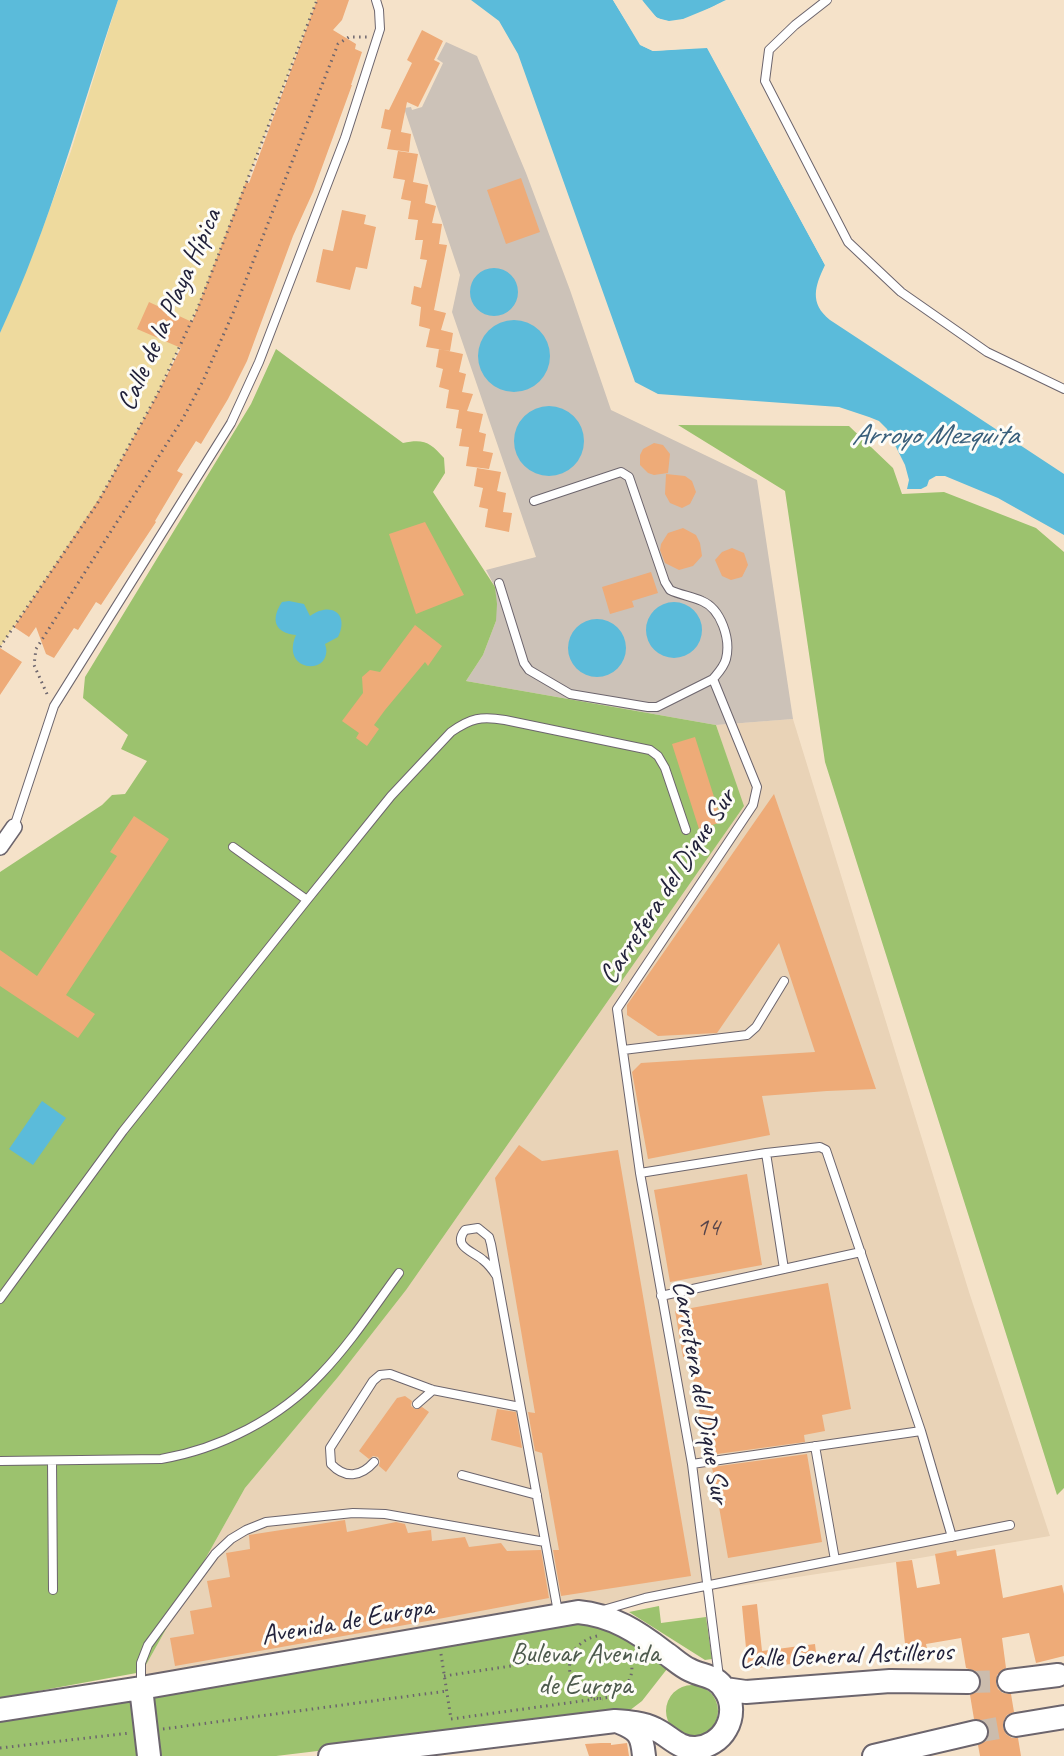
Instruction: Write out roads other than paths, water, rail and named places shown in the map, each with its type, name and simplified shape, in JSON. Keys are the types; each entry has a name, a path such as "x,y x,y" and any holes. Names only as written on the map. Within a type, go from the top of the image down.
{"main road":[{"name":"Avenida de Europa","path":"0,1710 141,1688 578,1612 615,1621 640,1634 690,1670"},
{"name":"Calle General Astilleros","path":"690,1670 706,1674 723,1686 746,1692 890,1681 968,1682"},
{"path":"1009,1681 1058,1675"},
{"path":"330,1756 615,1721 648,1726 693,1752 715,1741 728,1727 731,1708 723,1686"},
{"path":"141,1688 149,1756"},
{"path":"1016,1725 1064,1717"},
{"path":"615,1721 640,1734 644,1756"},
{"path":"874,1756 976,1732"}],"street":[{"path":"0,847 14,826"}],"lane":[{"path":"14,826 54,706 241,404 267,344 345,138 380,29 376,0"},
{"path":"826,0 769,50 765,81 849,242 901,292 977,345 1064,389"},
{"path":"499,583 524,663 536,675 562,691 580,697 657,707 713,679 726,659 726,636 721,621 713,609 703,601 670,590 665,582 627,475 621,472 534,501"},
{"name":"Carretera del Dique Sur","path":"713,679 754,778 757,787 756,796 753,805 620,1004 618,1015 640,1173 692,1464 723,1686"},
{"path":"0,1299 123,1131 399,787 451,732 474,718 488,717 650,750 658,756 665,768 686,830"},
{"path":"233,847 307,900"},
{"path":"624,1050 747,1035 756,1027 784,981"},
{"path":"640,1173 766,1153 820,1147 826,1150 921,1431 952,1537"},
{"path":"766,1153 784,1269"},
{"path":"496,1275 484,1261 463,1247 460,1241 465,1230 478,1228 489,1237 537,1495 558,1615"},
{"path":"661,1296 861,1252"},
{"path":"0,1461 162,1459 224,1441 267,1417 304,1390 333,1361 399,1273"},
{"path":"374,1462 361,1473 352,1475 337,1470 329,1456 333,1441 376,1377 380,1375 390,1374 433,1390 520,1407"},
{"path":"417,1404 433,1390"},
{"path":"692,1464 921,1431"},
{"path":"815,1446 836,1560"},
{"path":"52,1461 53,1590"},
{"path":"462,1476 537,1495"},
{"path":"141,1688 141,1663 148,1645 215,1554 231,1539 266,1521 353,1513 385,1514 545,1542"},
{"path":"593,1614 645,1598 1010,1525"}],"water":[{"path":"0,0 118,0 64,168 34,252 0,333"},
{"name":"Arroyo Mezquita","path":"471,0 613,0 641,45 653,51 707,47 825,265 816,294 823,314 1064,474 1064,535 998,498 945,476 936,476 921,489 907,489 909,480 905,465 887,429 879,421 869,417 839,407 658,394 635,382 518,54 499,21"},
{"path":"642,0 726,0 693,16 666,21 655,17"},
{"path":"489,268 499,268 511,275 518,287 518,297 511,309 499,316 489,316 474,305 470,297 470,287 481,272"},
{"path":"521,320 540,330 548,342 550,356 548,370 540,382 528,390 507,392 488,382 480,370 478,349 488,330 500,322"},
{"path":"556,406 569,412 578,421 582,427 584,441 582,455 574,466 563,474 542,476 524,466 516,455 514,434 524,416 535,408"},
{"path":"282,602 304,604 310,616 324,610 331,610 340,616 342,621 338,637 325,644 326,654 318,665 304,665 298,661 294,655 293,646 296,635 283,632 277,624 278,609"},
{"path":"674,602 685,604 694,610 700,619 702,630 700,641 694,650 685,656 674,658 663,656 654,650 648,641 646,630 648,619 654,610 663,604"},
{"path":"591,619 603,619 618,627 626,642 626,654 618,669 603,677 591,677 576,669 568,654 568,642 576,627"},
{"path":"42,1101 66,1118 33,1165 9,1149"}],"tunnel":[{"path":"968,1682 1009,1681"},
{"path":"976,1732 1016,1725"}],"park label":[{"name":"Bulevar Avenida de Europa","path":"585,1671"}]}
